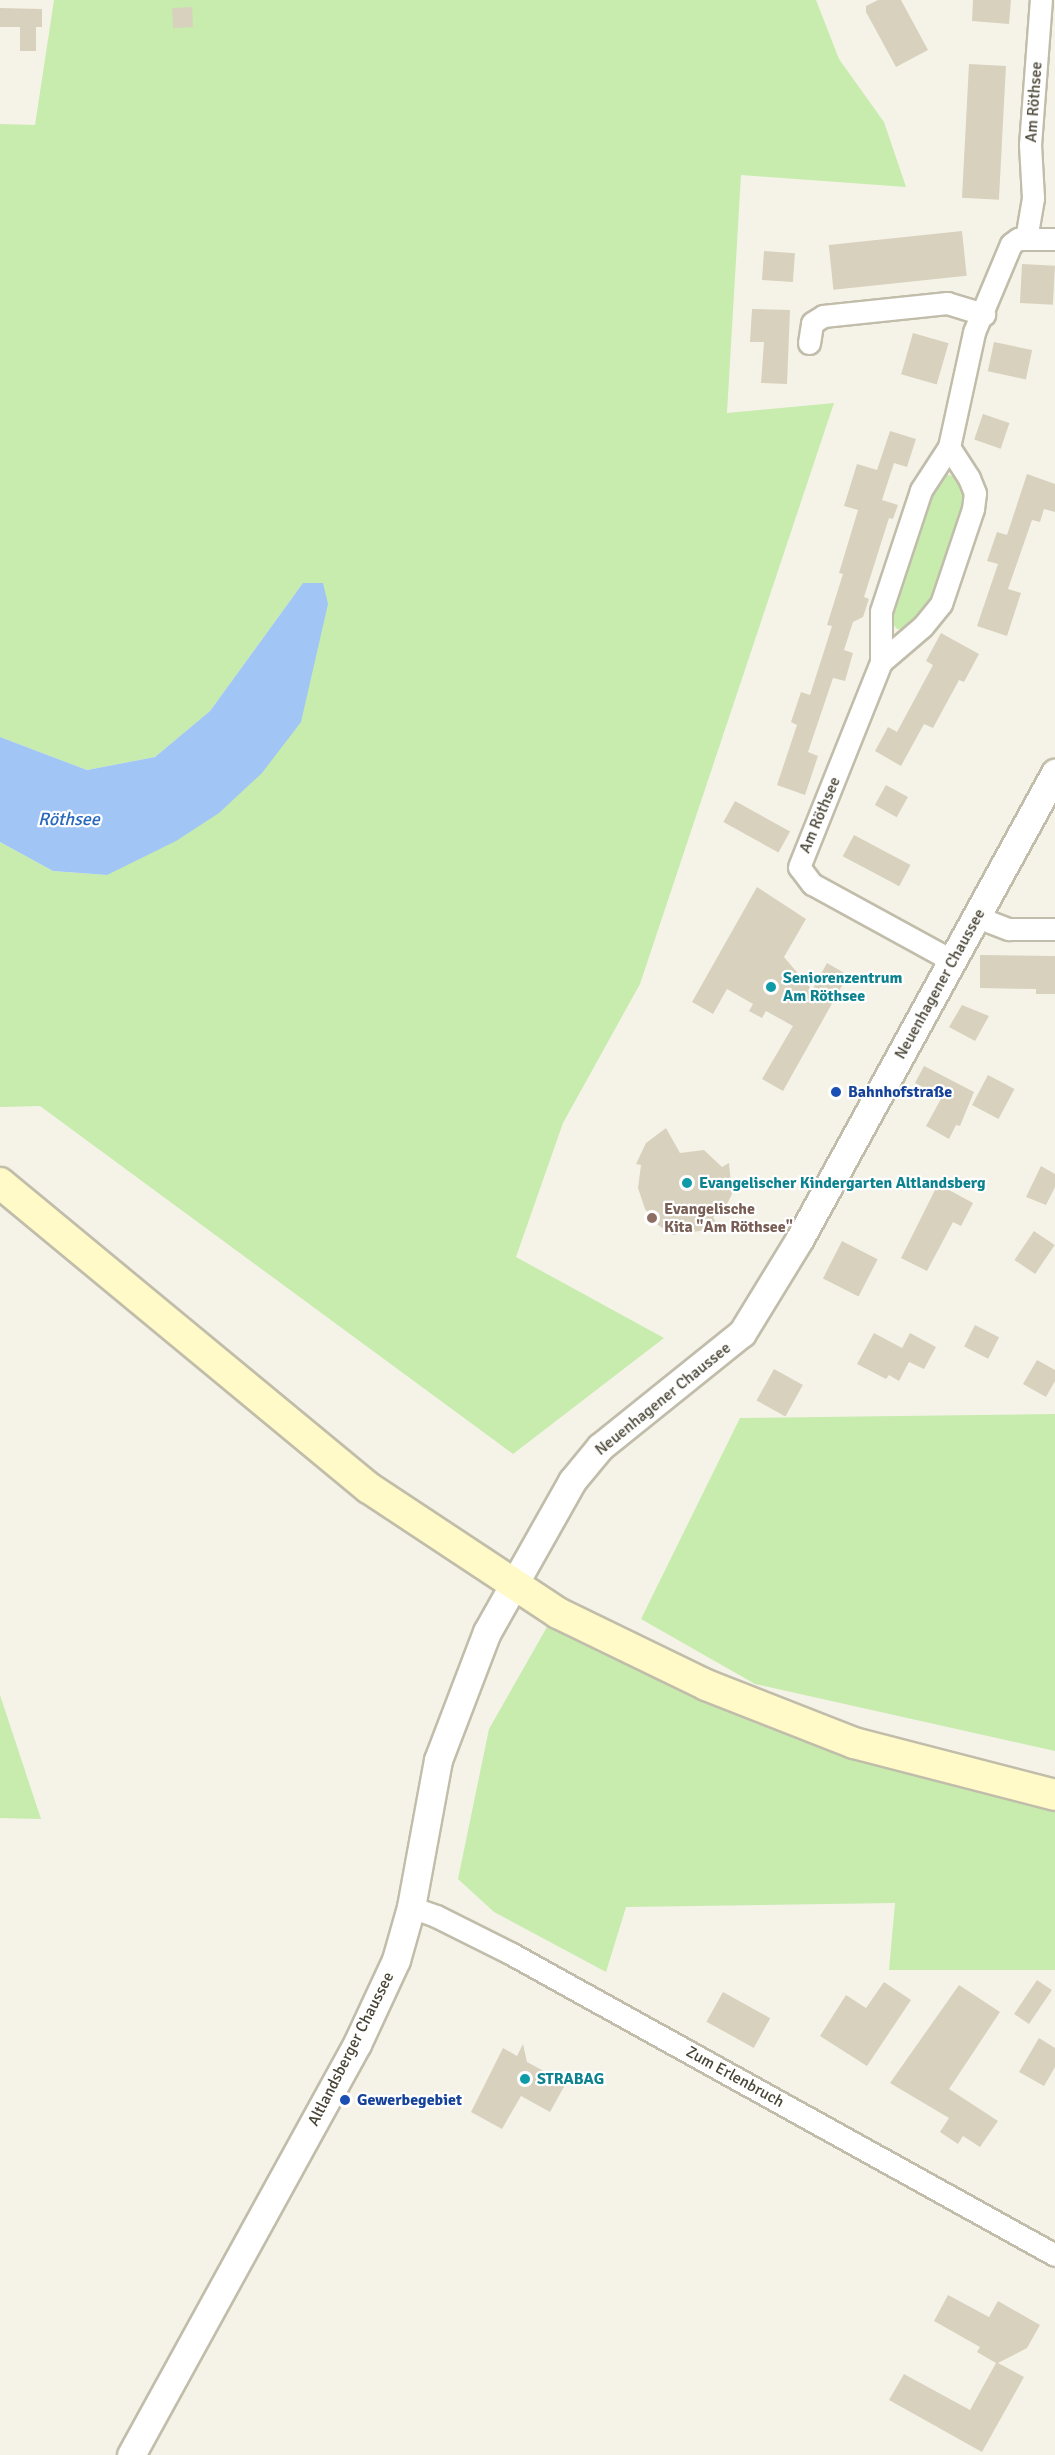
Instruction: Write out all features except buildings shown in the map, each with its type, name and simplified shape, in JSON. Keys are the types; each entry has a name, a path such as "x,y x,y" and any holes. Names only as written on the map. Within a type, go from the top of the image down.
{"main road":[{"path":"0,1183 369,1488 558,1612 768,1711 854,1743 1055,1795"}],"street":[{"name":"Am Röthsee","path":"951,960 812,884 799,867 880,662 881,610 921,490 949,447 974,332 984,314 1011,244 1026,239 1033,198 1030,145 1041,0"},
{"path":"1026,239 1055,239"},
{"path":"809,343 812,323 823,316 946,303 984,314"},
{"name":"Am Röthsee","path":"880,662 923,626 941,604 973,509 975,493 969,478 949,447"},
{"name":"Neuenhagener Chaussee","path":"514,1583 572,1480 600,1447 742,1334 799,1240 1055,773"},
{"path":"978,917 1009,929 1055,929"},
{"name":"Altlandsberger Chaussee","path":"131,2455 357,2044 396,1960 411,1907 438,1760 487,1632 514,1583"},
{"name":"Zum Erlenbruch","path":"411,1907 436,1916 510,1953 1055,2255"}],"green space":[{"path":"54,0 816,0 839,59 884,122 906,187 741,175 727,413 834,403 640,984 563,1123 516,1257 664,1338 513,1454 40,1106 0,1107 0,842 53,871 107,875 303,583 210,711 155,757 87,770 0,737 0,124 35,125"},
{"path":"939,475 957,477 968,490 935,600 905,629 897,629 888,618 926,494"},
{"path":"1055,1414 1055,1751 755,1684 641,1619 740,1418"},
{"path":"547,1627 755,1723 838,1752 1055,1805 1055,1970 889,1970 895,1903 626,1907 606,1972 494,1912 458,1879 489,1729"},
{"path":"0,1695 41,1819 0,1818"}],"water":[{"name":"Röthsee","path":"303,583 323,583 328,604 301,722 262,773 219,813 176,841 107,875 53,871 0,842 0,737 87,770 155,757 210,711"}],"place":[{"name":"Seniorenzentrum Am Röthsee","path":"771,987"},
{"name":"Bahnhofstraße","path":"836,1092"},
{"name":"Evangelischer Kindergarten Altlandsberg","path":"687,1183"},
{"name":"Evangelische Kita \"Am Röthsee\"","path":"652,1218"},
{"name":"STRABAG","path":"525,2079"},
{"name":"Gewerbegebiet","path":"345,2100"}]}
